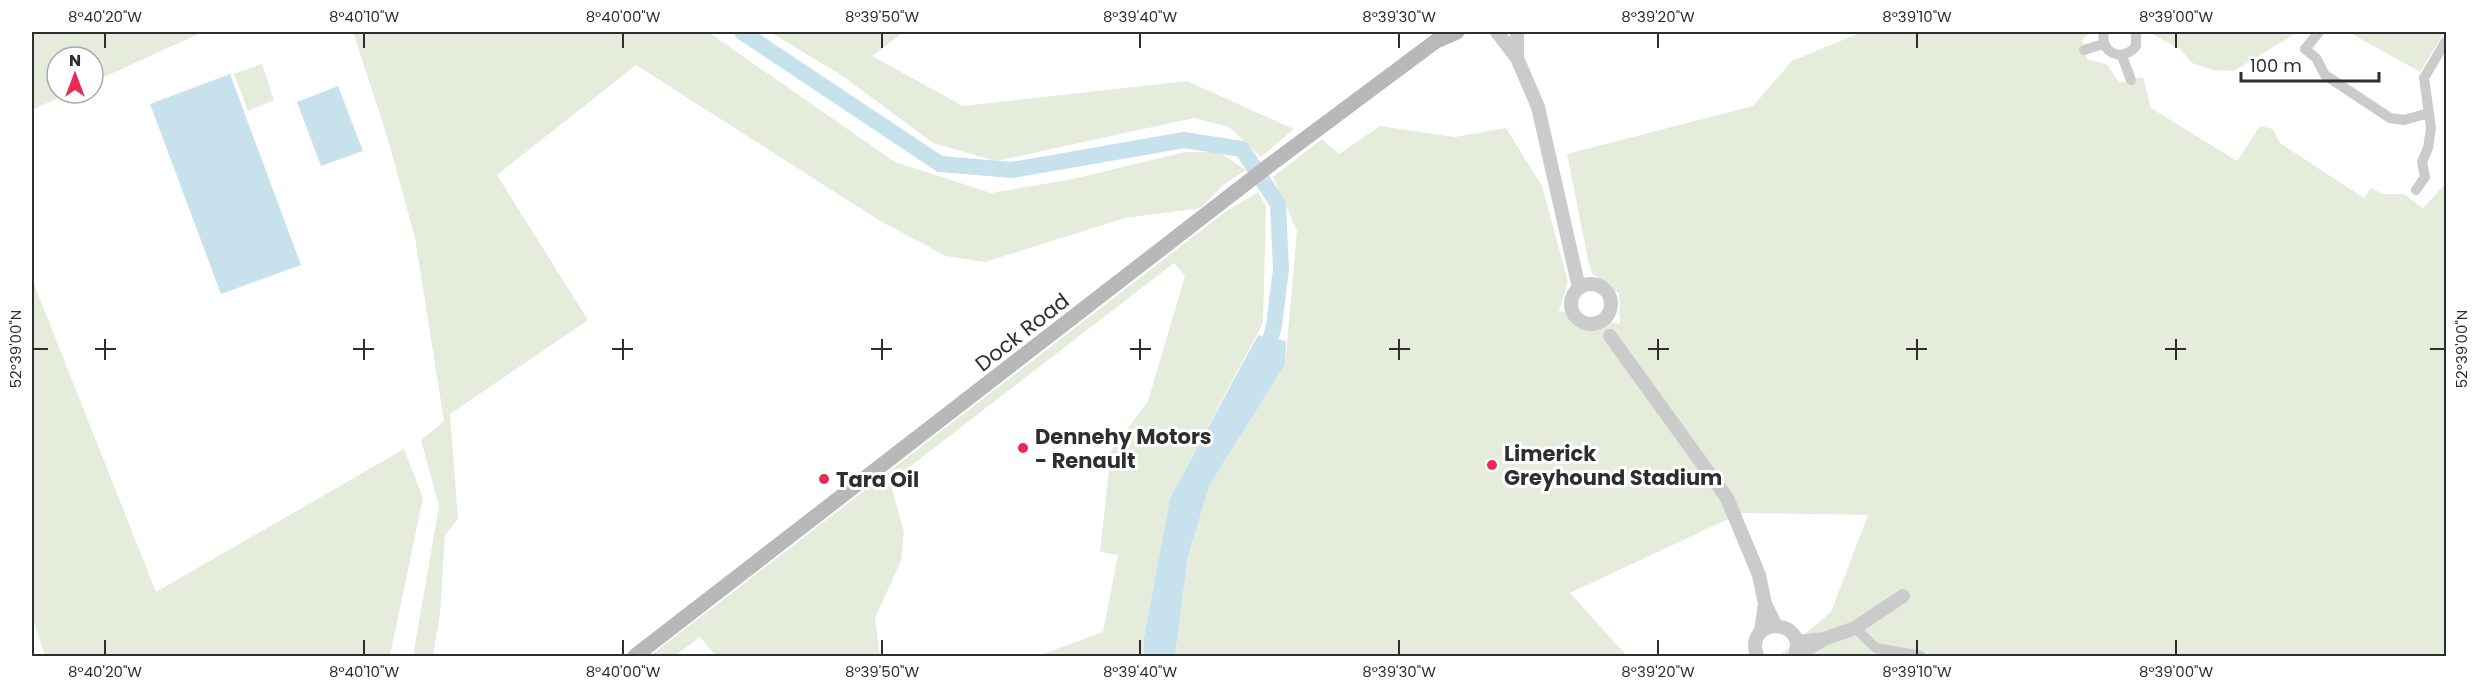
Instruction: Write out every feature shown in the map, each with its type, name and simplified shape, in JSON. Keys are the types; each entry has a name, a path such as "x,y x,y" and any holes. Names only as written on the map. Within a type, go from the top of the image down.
{"main road":[{"name":"Dock Road","path":"635,657 1438,36 1457,32"}],"street":[{"path":"1497,32 1517,58 1538,107 1562,219 1575,264 1586,286 1606,291 1611,302 1610,336"},
{"path":"1517,32 1517,58"},
{"path":"2104,32 2103,44 2111,53 2122,56 2132,50 2139,34"},
{"path":"2319,32 2305,49 2316,58 2325,75 2390,118 2404,120 2429,112"},
{"path":"2416,190 2425,177 2422,162 2430,138 2424,78 2446,41"},
{"path":"2084,50 2103,44"},
{"path":"2122,56 2130,80"},
{"path":"1586,286 1572,300 1573,312 1582,322 1592,324 1610,336 1727,498 1759,575 1764,604 1761,632 1755,646 1757,657"},
{"path":"1592,324 1603,320 1610,310"},
{"path":"1761,632 1776,626 1789,630 1796,651 1855,628 1903,596"},
{"path":"1764,604 1776,626"},
{"path":"1855,628 1876,648 1921,657"}],"green space":[{"path":"32,32 203,32 105,77 105,45 45,45 45,104 32,110"},
{"path":"353,32 708,32 895,162 991,193 1073,179 1185,152 1219,152 1246,170 1223,185 1201,208 1125,218 985,262 946,256 880,221 636,65 497,175 588,320 450,414 458,519 445,535 440,615 433,656 413,656 439,506 421,440 444,421 415,238 387,136"},
{"path":"770,32 904,32 872,56 963,106 1187,81 1294,129 1261,157 1229,127 1194,118 996,161 933,143 844,77"},
{"path":"1862,32 2091,32 2082,40 2087,59 2108,65 2119,83 2143,77 2151,108 2237,161 2260,126 2273,129 2280,143 2364,198 2371,188 2383,194 2404,194 2423,208 2446,183 2446,656 1779,656 1831,612 1868,515 1741,513 1570,593 1627,656 1175,656 1188,556 1210,484 1285,365 1297,231 1273,177 1322,139 1339,154 1380,126 1455,137 1506,128 1542,186 1568,282 1559,311 1620,324 1619,294 1592,273 1567,154 1753,106 1792,61"},
{"path":"2445,32 2420,72 2350,33"},
{"path":"2150,33 2296,33 2234,71 2213,70 2192,63 2180,49"},
{"path":"262,64 274,100 248,111 234,74"},
{"path":"1258,192 1266,206 1263,323 1170,498 1144,637 1144,656 1037,656 1103,632 1118,555 1100,552 1111,451 1148,401 1185,276 1174,263 890,482 904,532 901,561 875,618 880,656 716,656 700,637 675,656 650,656 1225,212"},
{"path":"32,279 156,592 404,449 423,498 390,656 45,656 32,617"}],"water":[{"path":"230,74 301,265 221,294 150,104"},
{"path":"338,86 363,151 321,166 297,102"},
{"path":"1258,335 1286,341 1285,365 1210,484 1188,556 1175,656 1144,656 1144,637 1170,498"}],"waterway":[{"path":"742,32 940,164 1012,170 1184,140 1242,149 1278,204 1281,269 1274,326 1264,360"}],"place":[{"name":"Dennehy Motors - Renault","path":"1023,448"},
{"name":"Limerick Greyhound Stadium","path":"1492,465"},
{"name":"Tara Oil","path":"824,479"}]}
